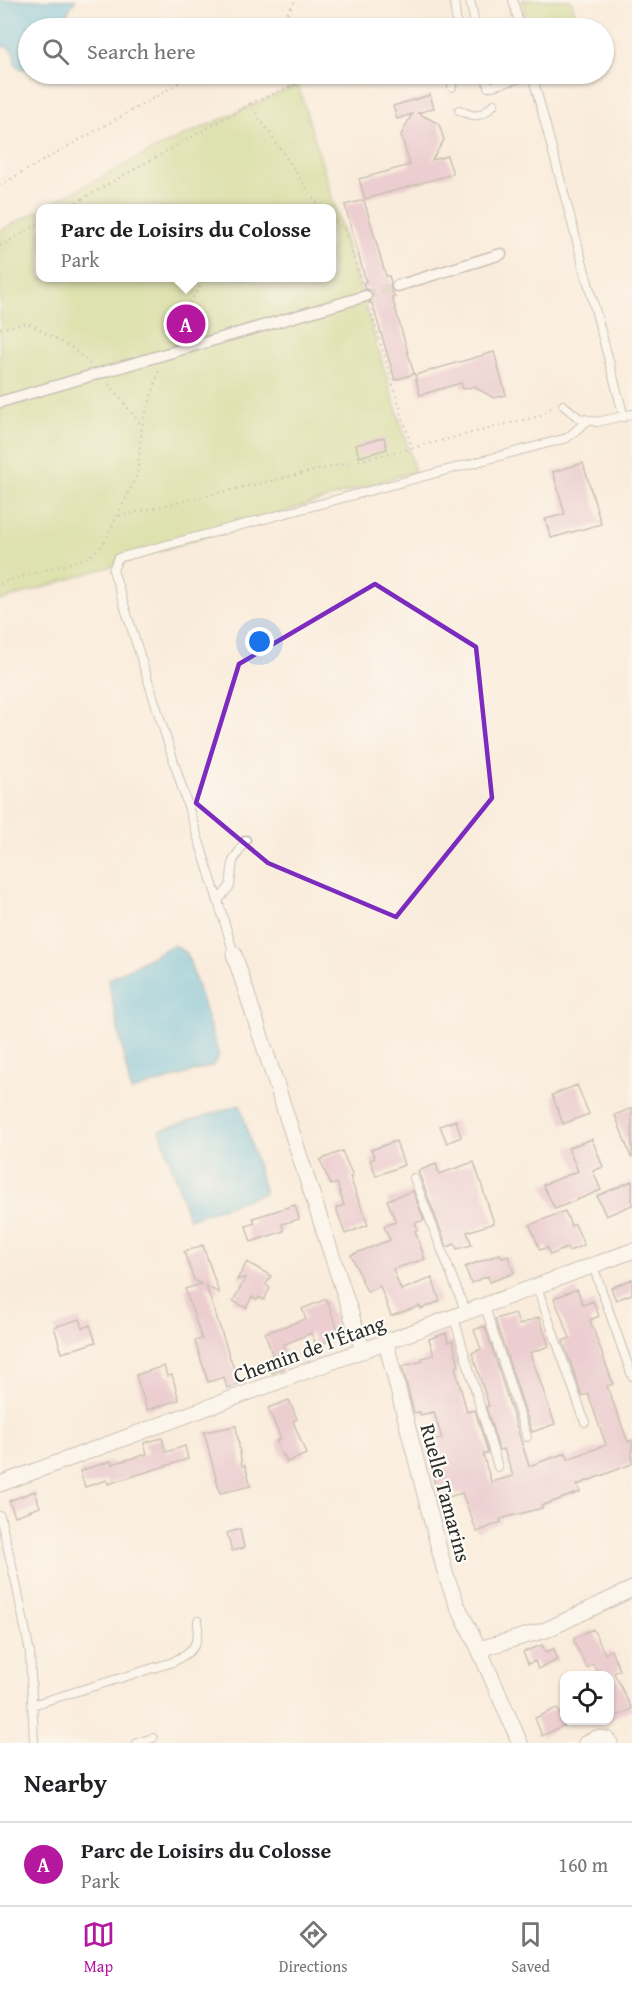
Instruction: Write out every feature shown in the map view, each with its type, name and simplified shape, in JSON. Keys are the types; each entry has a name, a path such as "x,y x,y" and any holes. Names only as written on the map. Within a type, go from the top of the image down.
{"street":[{"path":"397,286 501,254"},
{"path":"0,402 366,296"},
{"path":"234,954 363,1351"},
{"name":"Chemin de l'Étang","path":"0,1484 632,1251"},
{"name":"Ruelle Tamarins","path":"386,1343 446,1576 520,1743"},
{"path":"479,1649 546,1630 632,1589"},
{"path":"586,1743 597,1738 607,1739 610,1743"}],"lane":[{"path":"454,0 456,18"},
{"path":"470,0 474,18"},
{"path":"513,0 518,18"},
{"path":"535,84 628,415 597,422 579,418 563,405"},
{"path":"459,110 470,116 479,116 494,104"},
{"path":"234,954 113,570 118,558 567,438 588,420"},
{"path":"218,901 230,886 233,861 246,840"},
{"path":"414,1178 460,1316 498,1467"},
{"path":"593,1266 632,1376"},
{"path":"537,1287 585,1422"},
{"path":"485,1307 527,1437"},
{"path":"0,1516 30,1653 34,1743"},
{"path":"32,1705 173,1662 189,1653 198,1637 198,1621"},
{"path":"137,1743 153,1738"}],"path":[{"path":"284,18 296,0"},
{"path":"0,185 177,84"},
{"path":"73,204 250,104 297,84"},
{"path":"250,104 316,204"},
{"path":"336,221 344,230 412,448"},
{"path":"0,246 36,225"},
{"path":"0,584 90,556 103,545 137,475 142,426 164,355 177,323 203,282"},
{"path":"0,328 28,322 72,348 100,373 142,426"},
{"path":"119,516 412,448 539,416 552,407"}],"highlighted area":[{"path":"375,584 476,647 492,798 396,917 268,863 196,803 239,664"}],"green space":[{"path":"522,0 571,0 577,18 527,18"},
{"path":"298,85 334,204 51,204 155,149"},
{"path":"336,210 415,471 0,601 0,231 36,212 36,282 336,282"}],"water":[{"path":"0,0 76,0 69,9 67,18 18,18 18,67 13,52 8,47 0,47"},
{"path":"173,945 187,953 219,1056 212,1066 131,1091 108,980"},
{"path":"240,1105 265,1193 189,1219 160,1130"}],"building":[{"path":"430,95 434,108 418,113 439,124 444,140 432,160 447,156 453,174 365,199 359,179 410,165 401,135 412,114 397,119 393,106"},
{"path":"364,200 386,276 389,276 391,282 390,289 395,297 392,297 414,374 395,380 372,303 369,303 373,298 373,293 365,289 363,283 366,282 345,205"},
{"path":"494,352 506,395 494,398 475,386 463,389 461,383 420,395 415,375"},
{"path":"384,437 387,449 359,457 356,445"},
{"path":"583,463 601,524 551,538 545,519 565,514 553,472"},
{"path":"577,1085 589,1114 563,1124 552,1095"},
{"path":"632,1108 632,1157 631,1157 615,1115"},
{"path":"456,1120 461,1137 447,1143 440,1126"},
{"path":"592,1139 603,1167 593,1171 601,1190 555,1209 543,1185 578,1171 568,1148"},
{"path":"396,1141 404,1165 376,1176 370,1160 375,1158 371,1150"},
{"path":"342,1151 353,1176 350,1177 368,1225 345,1234 336,1208 344,1205 337,1183 331,1185 320,1160"},
{"path":"474,1162 494,1223 467,1232 472,1245 457,1249 455,1244 447,1247 418,1171 436,1164 439,1174"},
{"path":"632,1181 632,1205 606,1216 597,1196"},
{"path":"413,1191 424,1220 415,1223 418,1230 415,1231 425,1259 393,1269 401,1290 432,1278 440,1301 421,1309 420,1306 391,1316 380,1286 367,1292 351,1255 390,1240 384,1226 396,1222 387,1200"},
{"path":"295,1205 299,1219 282,1224 284,1231 251,1242 246,1226 255,1223 253,1218"},
{"path":"565,1211 571,1226 575,1224 584,1245 569,1251 567,1248 550,1255 547,1247 540,1250 530,1225"},
{"path":"203,1245 219,1293 206,1286 239,1384 227,1388 224,1377 208,1382 195,1341 202,1339 185,1289 201,1284 194,1280 184,1252"},
{"path":"500,1254 502,1258 508,1256 514,1273 490,1282 488,1276 471,1283 465,1267"},
{"path":"247,1262 271,1276 266,1285 270,1288 264,1300 252,1297 246,1308 233,1301 246,1277 237,1280"},
{"path":"632,1279 632,1294 616,1300 611,1288"},
{"path":"577,1289 583,1305 593,1301 599,1316 590,1320 613,1384 607,1386 628,1442 632,1440 632,1464 577,1485 580,1492 541,1506 542,1508 500,1519 501,1522 477,1532 462,1493 439,1500 425,1442 442,1439 434,1412 420,1415 420,1412 414,1413 402,1366 423,1361 422,1358 434,1355 429,1339 446,1333 448,1342 453,1341 459,1366 455,1367 467,1412 475,1410 488,1453 483,1454 491,1482 513,1476 504,1449 499,1450 486,1407 489,1406 472,1353 481,1349 474,1330 485,1326 529,1466 566,1453 568,1459 606,1445 588,1394 582,1396 563,1341 570,1338 554,1298"},
{"path":"326,1299 339,1332 326,1338 328,1341 317,1346 311,1333 283,1345 286,1354 279,1356 284,1368 272,1373 267,1359 273,1357 265,1333 306,1319 302,1309"},
{"path":"515,1313 519,1325 539,1317 549,1346 530,1353 555,1424 532,1432 495,1319"},
{"path":"80,1319 83,1328 90,1325 96,1342 62,1353 54,1327"},
{"path":"164,1366 167,1376 172,1375 179,1400 147,1410 136,1375"},
{"path":"289,1400 297,1419 293,1421 306,1454 287,1462 276,1441 281,1439 268,1408"},
{"path":"236,1426 242,1466 245,1465 251,1486 220,1493 204,1432"},
{"path":"162,1438 166,1452 185,1446 188,1459 108,1484 107,1480 85,1487 80,1471 111,1461 112,1464 147,1454 144,1443"},
{"path":"35,1491 40,1507 15,1516 9,1501"},
{"path":"240,1529 244,1548 232,1551 227,1533"},
{"path":"593,1629 605,1654 611,1650 620,1670 614,1673 614,1671 596,1671 593,1664 587,1668 574,1638"},
{"path":"542,1645 545,1652 554,1649 558,1660 538,1669 535,1661 528,1664 523,1652"},
{"path":"614,1673 632,1709 614,1718"},
{"path":"557,1708 560,1714 560,1725 565,1725 542,1736 535,1718"}],"tunnel":[{"path":"366,296 397,286"}],"place":[{"name":"Parc de Loisirs du Colosse","path":"186,324"}]}
